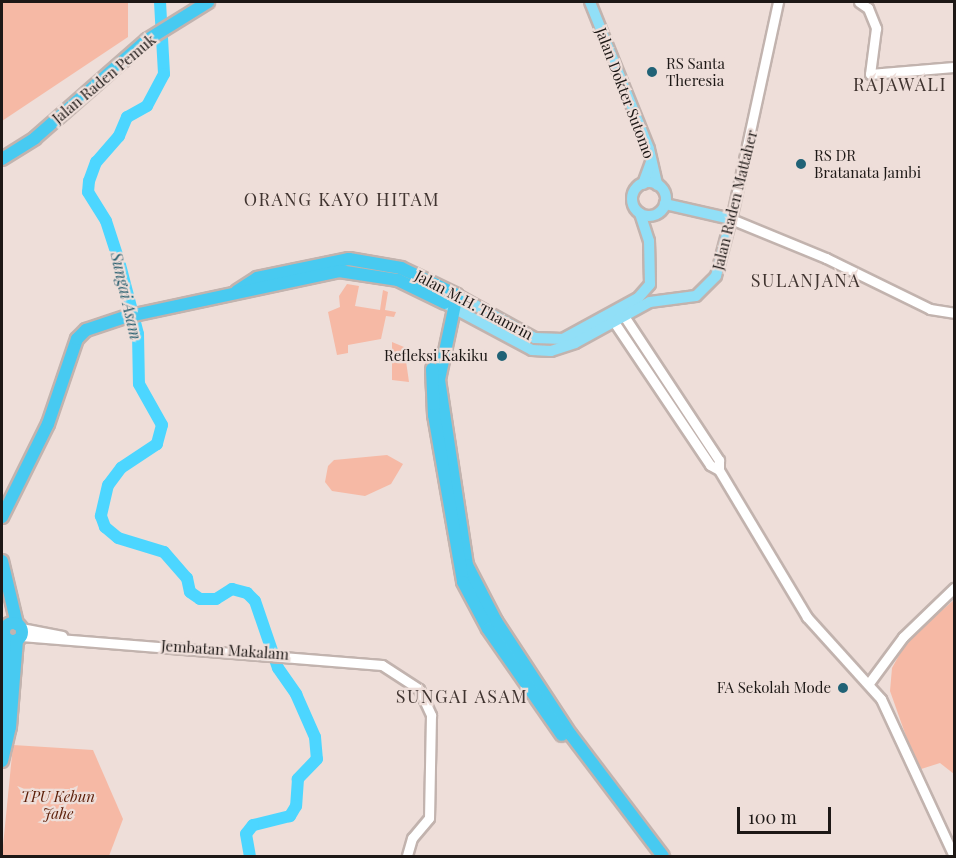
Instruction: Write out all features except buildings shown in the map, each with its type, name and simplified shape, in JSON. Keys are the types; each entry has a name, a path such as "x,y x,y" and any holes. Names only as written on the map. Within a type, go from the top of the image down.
{"highway":[{"name":"Jalan Raden Pemuk","path":"2,159 35,138 147,40 208,2"},
{"name":"Jalan M.H. Thamrin","path":"2,517 48,424 77,339 86,330 125,316 237,291 350,271 398,280 451,299"},
{"path":"451,299 430,384 463,582 551,720 653,856"},
{"path":"451,299 439,380 467,565 496,621 571,735 663,856"},
{"path":"2,561 12,633 10,727 4,742 2,761"},
{"path":"2,589 12,633"}],"main road":[{"name":"Jalan Dokter Sutomo","path":"590,2 651,162 657,185"},
{"name":"Jalan Raden Mattaher","path":"451,299 532,350 565,348 624,316 647,297 705,291 720,266 778,2"},
{"path":"859,2 868,8 876,28 870,74 954,67"},
{"path":"647,297 651,269 640,213 633,194 643,184 651,162"},
{"path":"643,184 657,185 665,204"},
{"path":"665,204 731,219 826,258 930,309 954,313"},
{"path":"640,213 655,215 665,204"},
{"name":"Jalan M.H. Thamrin","path":"451,299 548,342 601,320 647,297"},
{"path":"624,316 718,460 719,471"},
{"path":"614,322 710,465 719,471 807,617 869,683 954,856"},
{"path":"663,394 671,388"},
{"path":"869,683 903,637 954,588"},
{"name":"Jembatan Makalam","path":"12,633 347,660 382,665 410,681 428,704 430,813 407,856"}],"green space":[{"path":"2,2 128,2 128,37 2,121"},
{"path":"347,284 359,286 355,306 380,310 383,290 388,292 385,310 396,312 394,317 386,316 381,339 348,345 348,353 337,355 328,312 340,307 339,296"},
{"path":"392,342 404,347 409,382 392,380"},
{"path":"387,455 403,464 391,484 365,496 332,491 325,482 328,466 334,460"},
{"path":"954,600 954,774 940,763 918,770 890,691 892,668 908,639"},
{"name":"TPU Kebun Jahe","path":"13,745 93,750 123,819 109,856 2,856"}],"waterway":[{"name":"Sungai Asam","path":"160,2 164,74 147,106 127,117 119,136 96,162 89,181 88,192 106,221 119,261 138,334 139,384 162,425 157,444 121,468 108,485 101,516 105,527 118,538 164,552 187,578 190,592 200,599 216,599 232,589 247,593 255,601 278,668 296,694 315,737 317,759 298,779 296,806 290,816 253,825 246,834 250,856"}],"place":[{"name":"RS Santa Theresia","path":"652,72"},
{"name":"RS DR Bratanata Jambi","path":"801,164"},
{"name":"Refleksi Kakiku","path":"502,356"},
{"name":"FA Sekolah Mode","path":"843,688"}],"district":[{"name":"RAJAWALI","path":"900,84"},
{"name":"ORANG KAYO HITAM","path":"342,199"},
{"name":"SULANJANA","path":"806,280"},
{"name":"SUNGAI ASAM","path":"462,696"}]}
